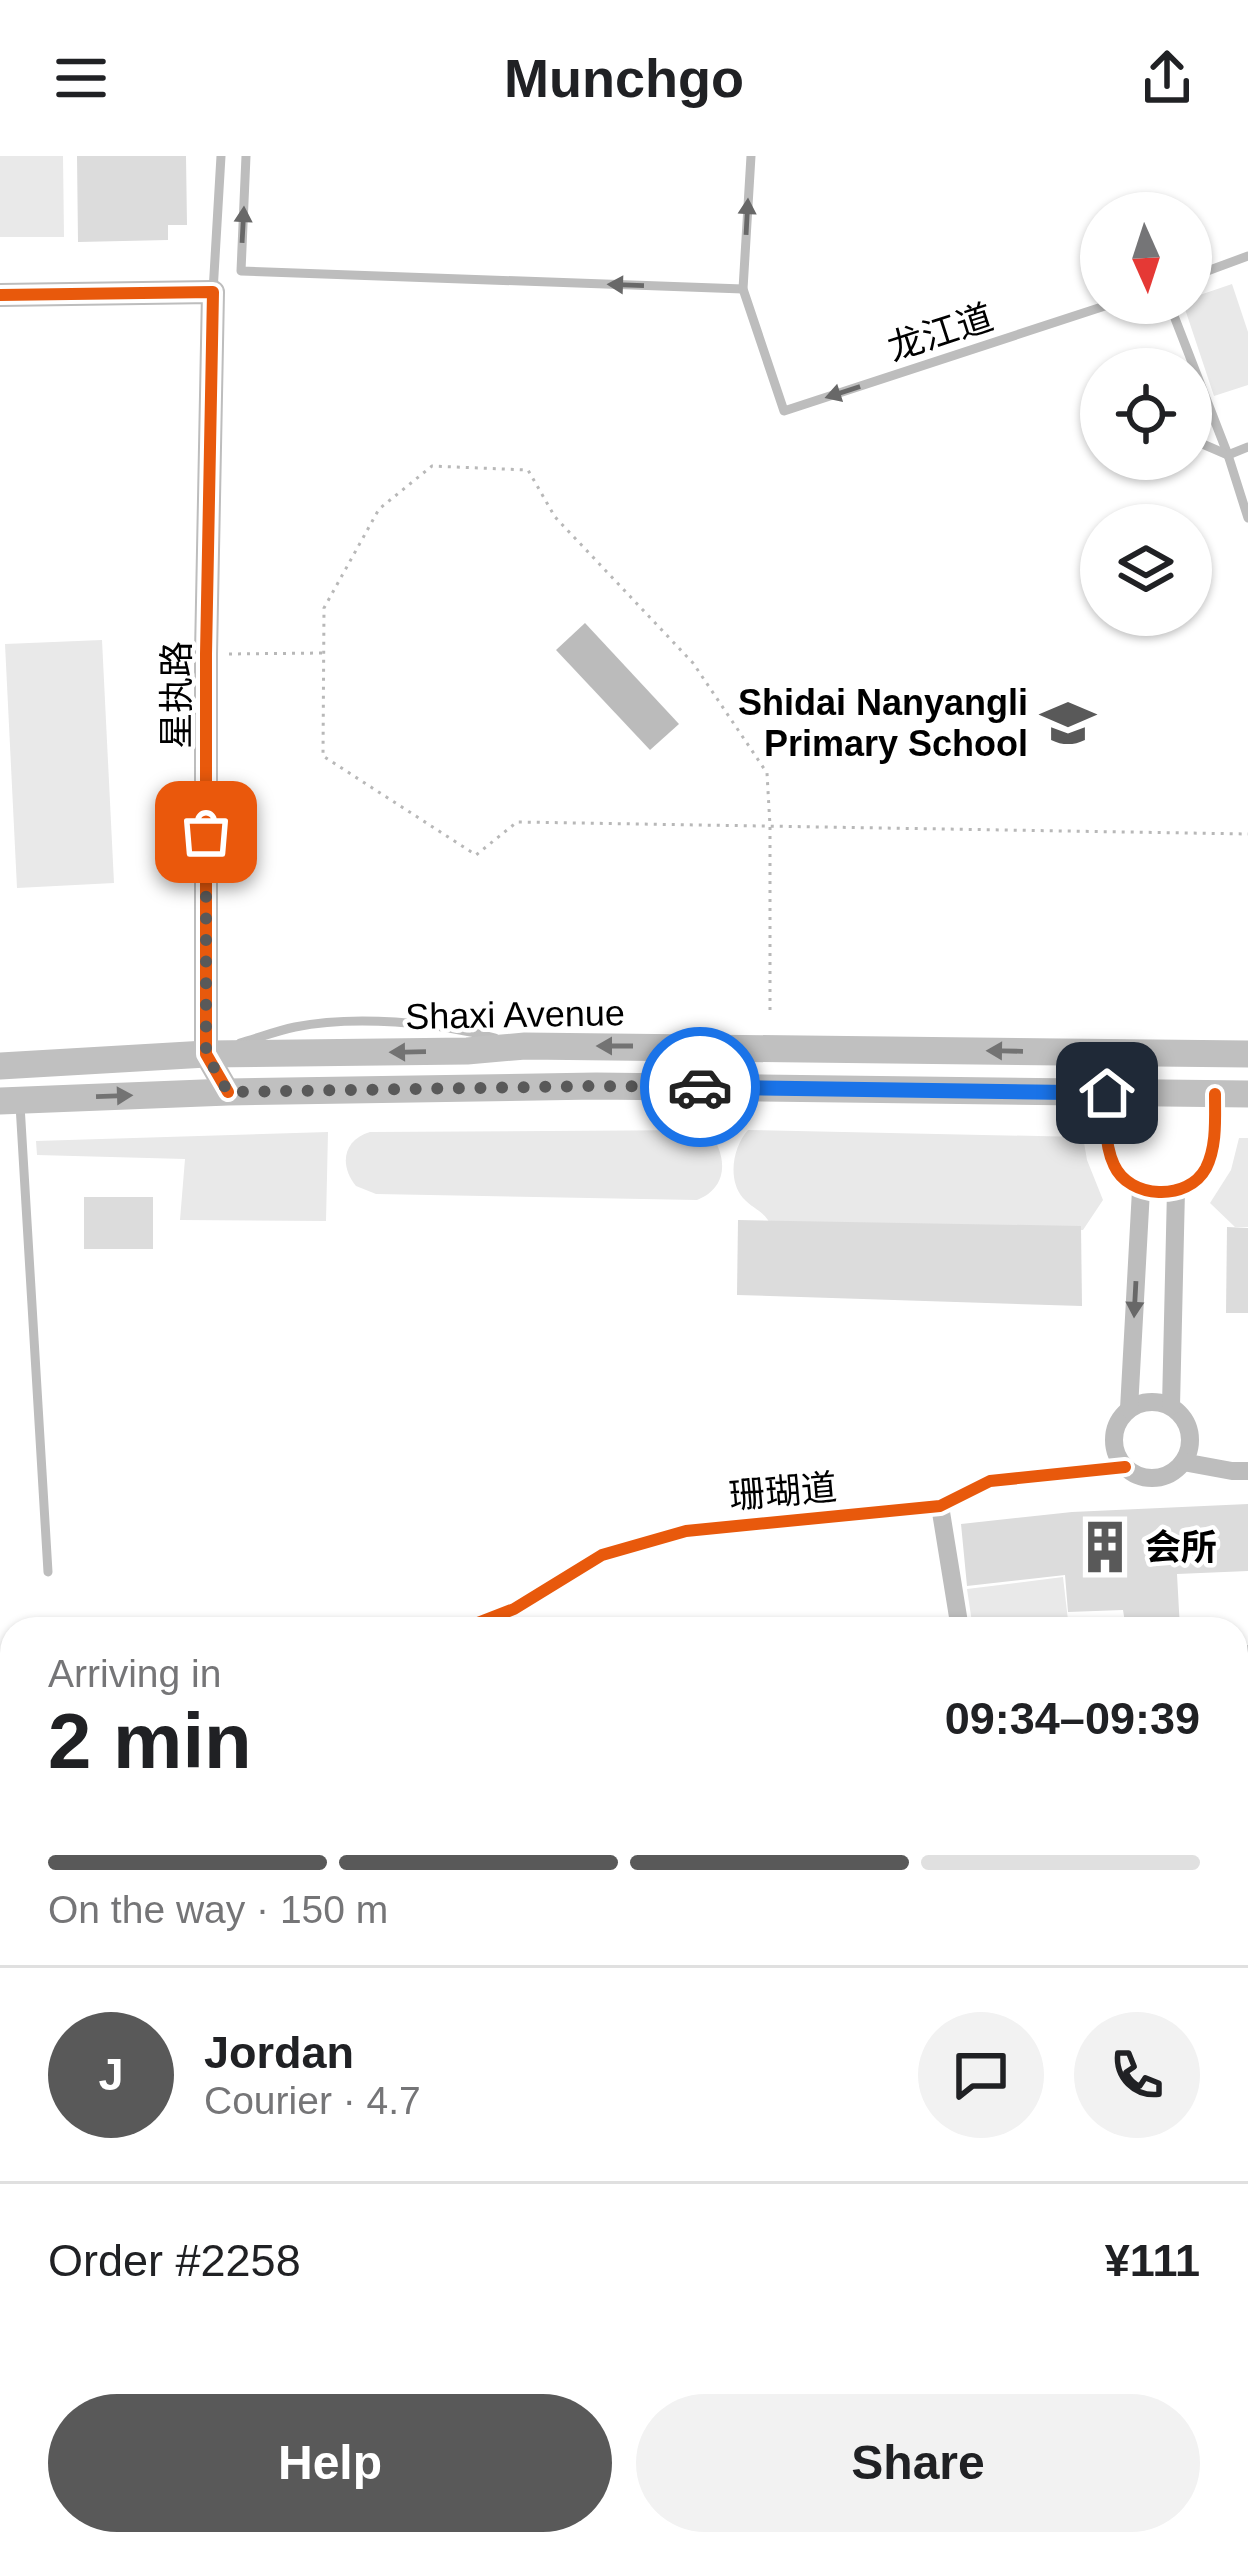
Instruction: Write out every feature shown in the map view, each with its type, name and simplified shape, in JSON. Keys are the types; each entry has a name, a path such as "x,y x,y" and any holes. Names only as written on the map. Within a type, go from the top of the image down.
{"main road":[{"name":"Shaxi Avenue","path":"0,1066 206,1054 467,1052 525,1046 1248,1054"},
{"name":"Shaxi Avenue","path":"10,1101 596,1086 1248,1094"}],"street":[{"path":"0,295 213,292"},
{"name":"星执路","path":"206,1054 206,654 213,292"},
{"path":"1107,1053 1111,1159 1123,1179 1141,1190 1176,1190 1197,1180 1205,1170 1214,1140 1215,1094"},
{"path":"206,1054 228,1092"},
{"path":"1129,1409 1141,1190"},
{"path":"1171,1406 1176,1190"},
{"path":"1150,1402 1171,1406 1190,1431 1184,1462 1156,1478 1139,1476 1116,1454 1118,1421 1129,1409 1150,1402"},
{"path":"1184,1462 1248,1471"},
{"name":"珊瑚道","path":"495,1617 602,1555 686,1531 940,1506 991,1481 1125,1467"},
{"path":"940,1506 958,1617"}],"lane":[{"path":"213,292 221,156"},
{"path":"246,156 241,271 743,289 751,156"},
{"path":"1212,269 1248,256"},
{"name":"龙江道","path":"743,289 784,412 1080,314"},
{"path":"1177,324 1248,518"},
{"path":"1212,448 1228,455 1248,447"},
{"path":"10,1101 48,1572"}],"path":[{"path":"770,1010 770,826 767,773 692,663 555,517 528,470 432,466 379,508 324,608 323,756 476,855 517,822 770,826 1248,834"},
{"path":"206,654 323,653"}],"shaded area":[{"path":"0,156 63,156 64,237 0,237"},
{"path":"1232,284 1248,332 1248,385 1214,396 1212,348 1198,348 1190,324 1212,324 1212,291"},
{"path":"585,623 679,724 650,750 556,650"},
{"path":"102,640 114,883 17,888 5,644"},
{"path":"708,1130 719,1149 722,1169 715,1187 697,1200 376,1194 356,1186 346,1162 349,1147 370,1132"},
{"path":"748,1130 1083,1137 1103,1200 1083,1230 772,1227 743,1198 735,1182 736,1154"},
{"path":"328,1132 326,1221 180,1220 185,1159 37,1155 36,1141"},
{"path":"1239,1138 1248,1138 1248,1227 1235,1227 1210,1203 1231,1170"},
{"path":"1063,1577 1068,1617 971,1617 967,1589"}],"building":[{"path":"77,156 186,156 187,225 168,225 168,240 78,242"},
{"path":"84,1197 153,1197 153,1249 84,1249"},
{"path":"738,1220 1081,1226 1082,1306 737,1295"},
{"path":"1227,1227 1248,1228 1248,1313 1226,1313"},
{"name":"会所","path":"1248,1504 1248,1571 1177,1574 1179,1617 1124,1617 1123,1610 1068,1612 1065,1575 967,1586 961,1524 1072,1512"}],"cycle path":[{"path":"0,295 213,292 206,654 206,1054 228,1092"},
{"path":"1107,1053 1110,1153 1122,1176 1145,1190 1186,1187 1206,1168 1214,1142 1215,1094"},
{"path":"493,1617 602,1555 686,1531 940,1506 990,1481 1125,1467"}],"way so far":[{"path":"206,832 206,1054 228,1092 700,1087"}],"place":[{"name":"Shidai Nanyangli Primary School","path":"1068,723"},
{"name":"会所","path":"1105,1547"}],"route":[{"path":"700,1087 1107,1093"}]}
